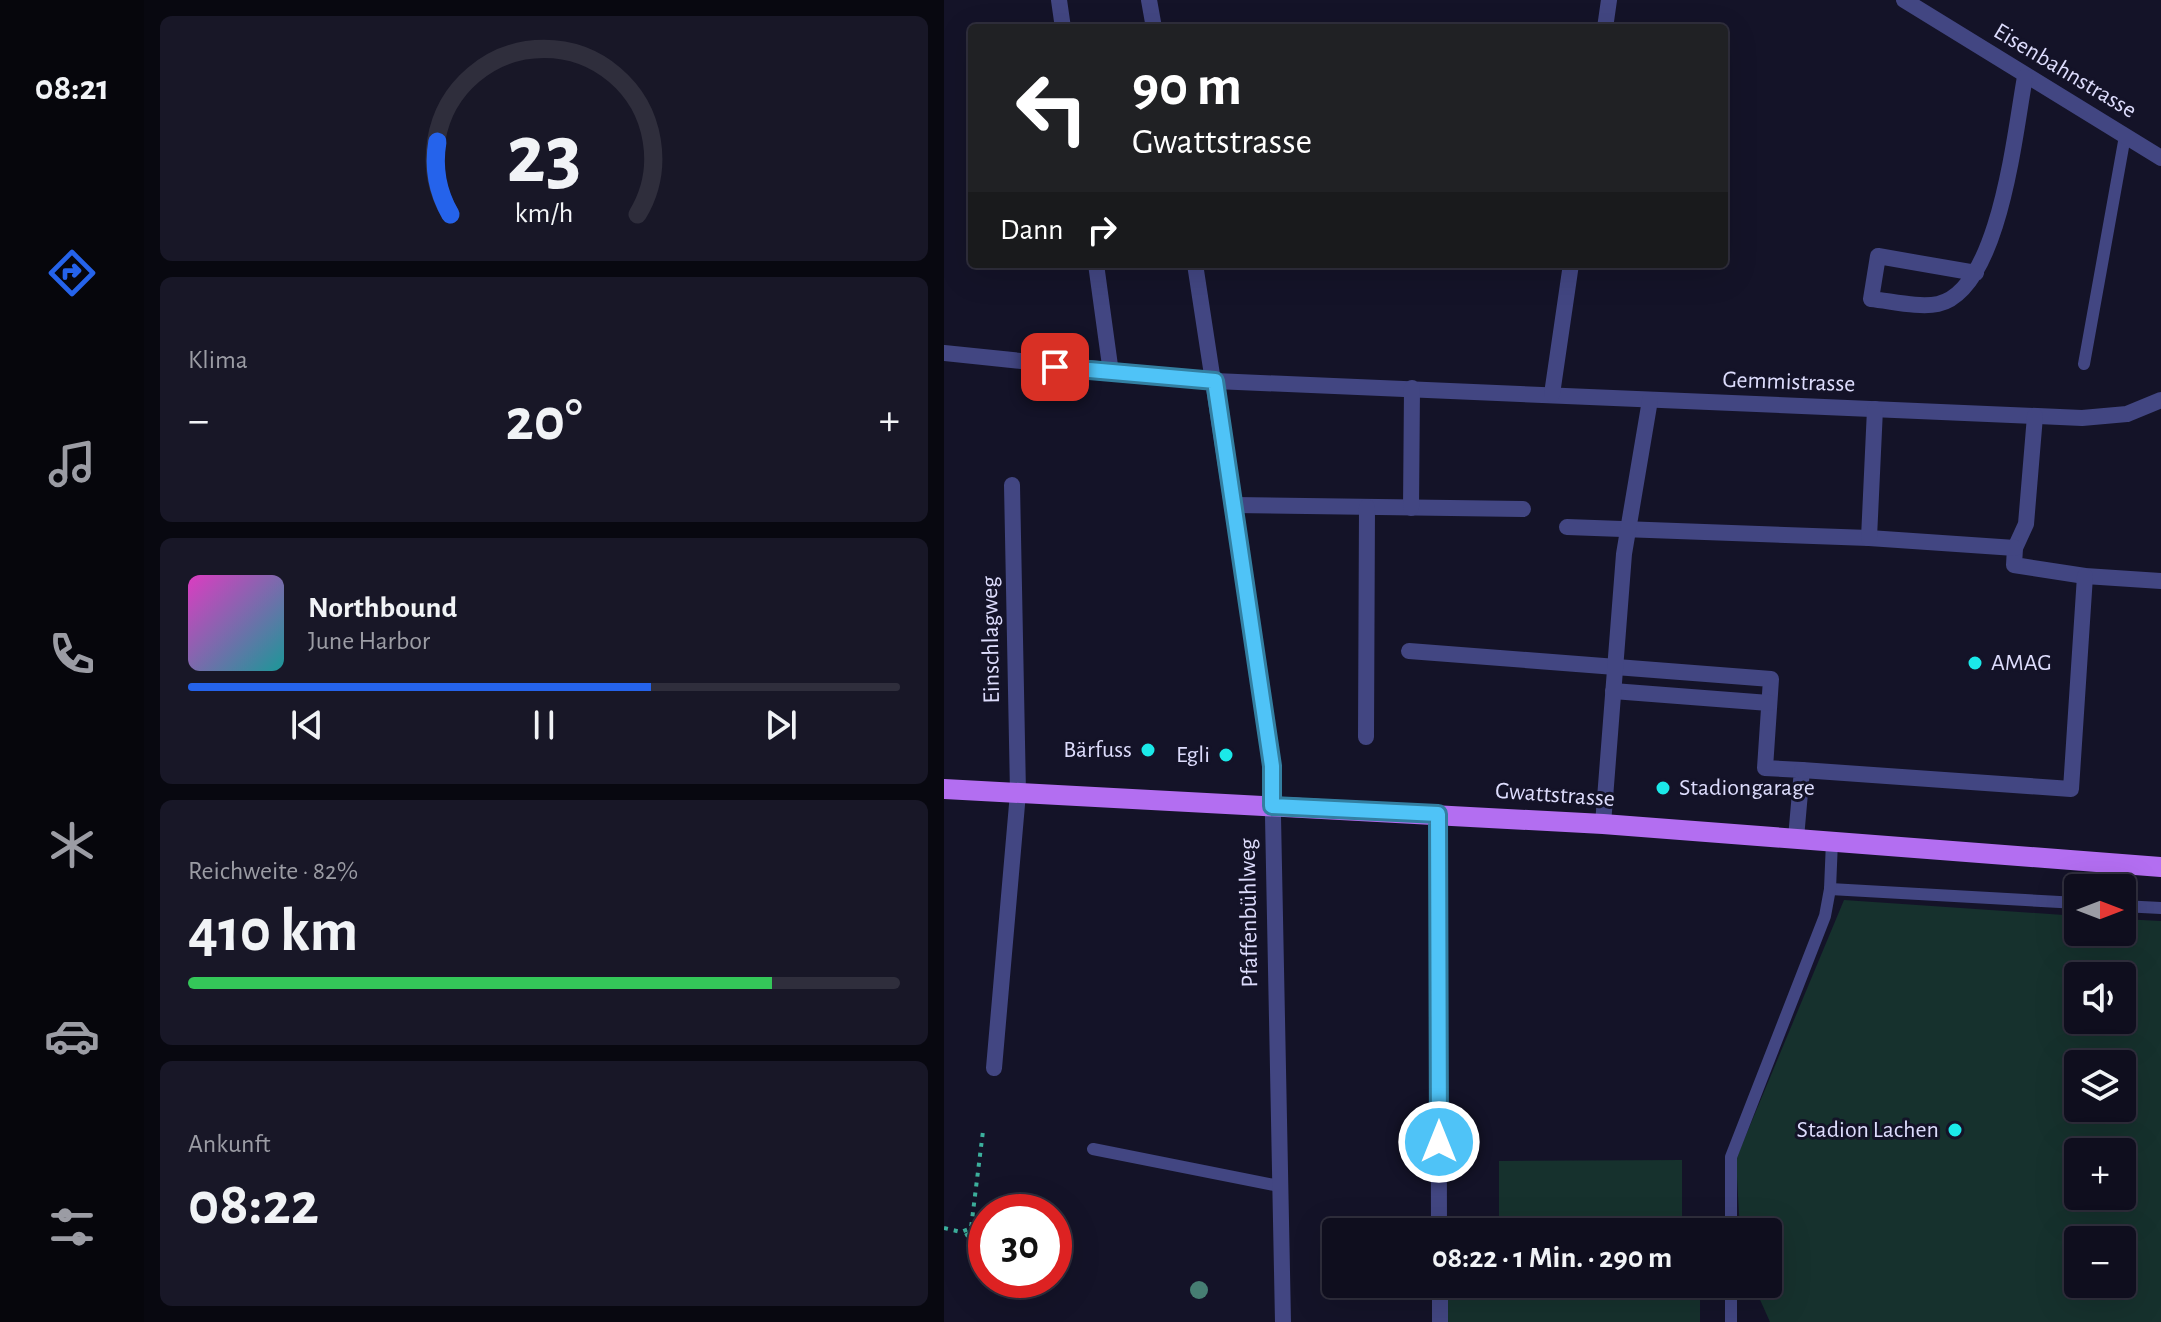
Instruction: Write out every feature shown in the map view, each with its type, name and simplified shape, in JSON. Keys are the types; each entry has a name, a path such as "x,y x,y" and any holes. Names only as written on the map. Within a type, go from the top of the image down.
{"main road":[{"name":"Gwattstrasse","path":"944,789 1603,824 2161,867"}],"street":[{"path":"1059,0 1062,24"},
{"path":"1149,0 1153,24"},
{"path":"1606,24 1609,0"},
{"name":"Eisenbahnstrasse","path":"1904,0 2161,158"},
{"path":"1976,273 1878,256 1871,299 1936,305 1948,300 1976,273 1988,252 1999,210 2025,77"},
{"path":"1097,268 1111,373"},
{"name":"Pfaffenbühlweg","path":"1196,268 1272,766 1283,1322"},
{"path":"1552,394 1570,268"},
{"name":"Gemmistrasse","path":"944,353 1111,373 1215,381 2082,418 2127,414 2161,400"},
{"path":"1411,508 1412,388"},
{"path":"1603,824 1628,532 1650,400"},
{"path":"1869,538 1875,409"},
{"path":"2035,416 2026,524 2015,548 2014,565 2085,576 2161,581"},
{"name":"Einschlagweg","path":"994,1068 1018,793 1012,485"},
{"path":"1234,505 1523,509"},
{"path":"1366,737 1367,507"},
{"path":"1567,527 1628,532 1869,538 2015,548"},
{"path":"1409,651 1771,679 1765,768 2071,789 2085,576"},
{"path":"1613,691 1769,703"},
{"path":"1796,838 1802,770"},
{"path":"1438,814 1439,1218"},
{"path":"1440,1298 1440,1322"}],"lane":[{"path":"2084,364 2125,136"},
{"path":"1731,1218 1731,1157 1825,916 1830,889 1832,841"},
{"path":"1830,889 2064,902"},
{"path":"2136,907 2161,908"},
{"path":"1093,1149 1279,1186"},
{"path":"1731,1298 1731,1322"}],"path":[{"path":"966,1231 973,1222 983,1131"},
{"path":"944,1228 966,1231"},
{"path":"966,1231 968,1235"}],"green space":[{"name":"Stadion Lachen","path":"1844,900 2064,915 2064,946 2136,946 2136,920 2161,921 2161,1322 1770,1322 1759,1298 1782,1298 1782,1218 1739,1218 1736,1159"},
{"path":"1682,1160 1682,1218 1499,1218 1499,1161"},
{"path":"1446,1298 1700,1298 1700,1322 1446,1322"}],"place":[{"name":"AMAG","path":"1975,663"},
{"name":"Bärfuss","path":"1148,750"},
{"name":"Egli","path":"1226,755"},
{"name":"Stadiongarage","path":"1663,788"},
{"name":"Stadion Lachen","path":"1955,1130"}],"route":[{"path":"1055,367 1215,381 1272,766 1272,806 1438,814 1439,1142"}]}
